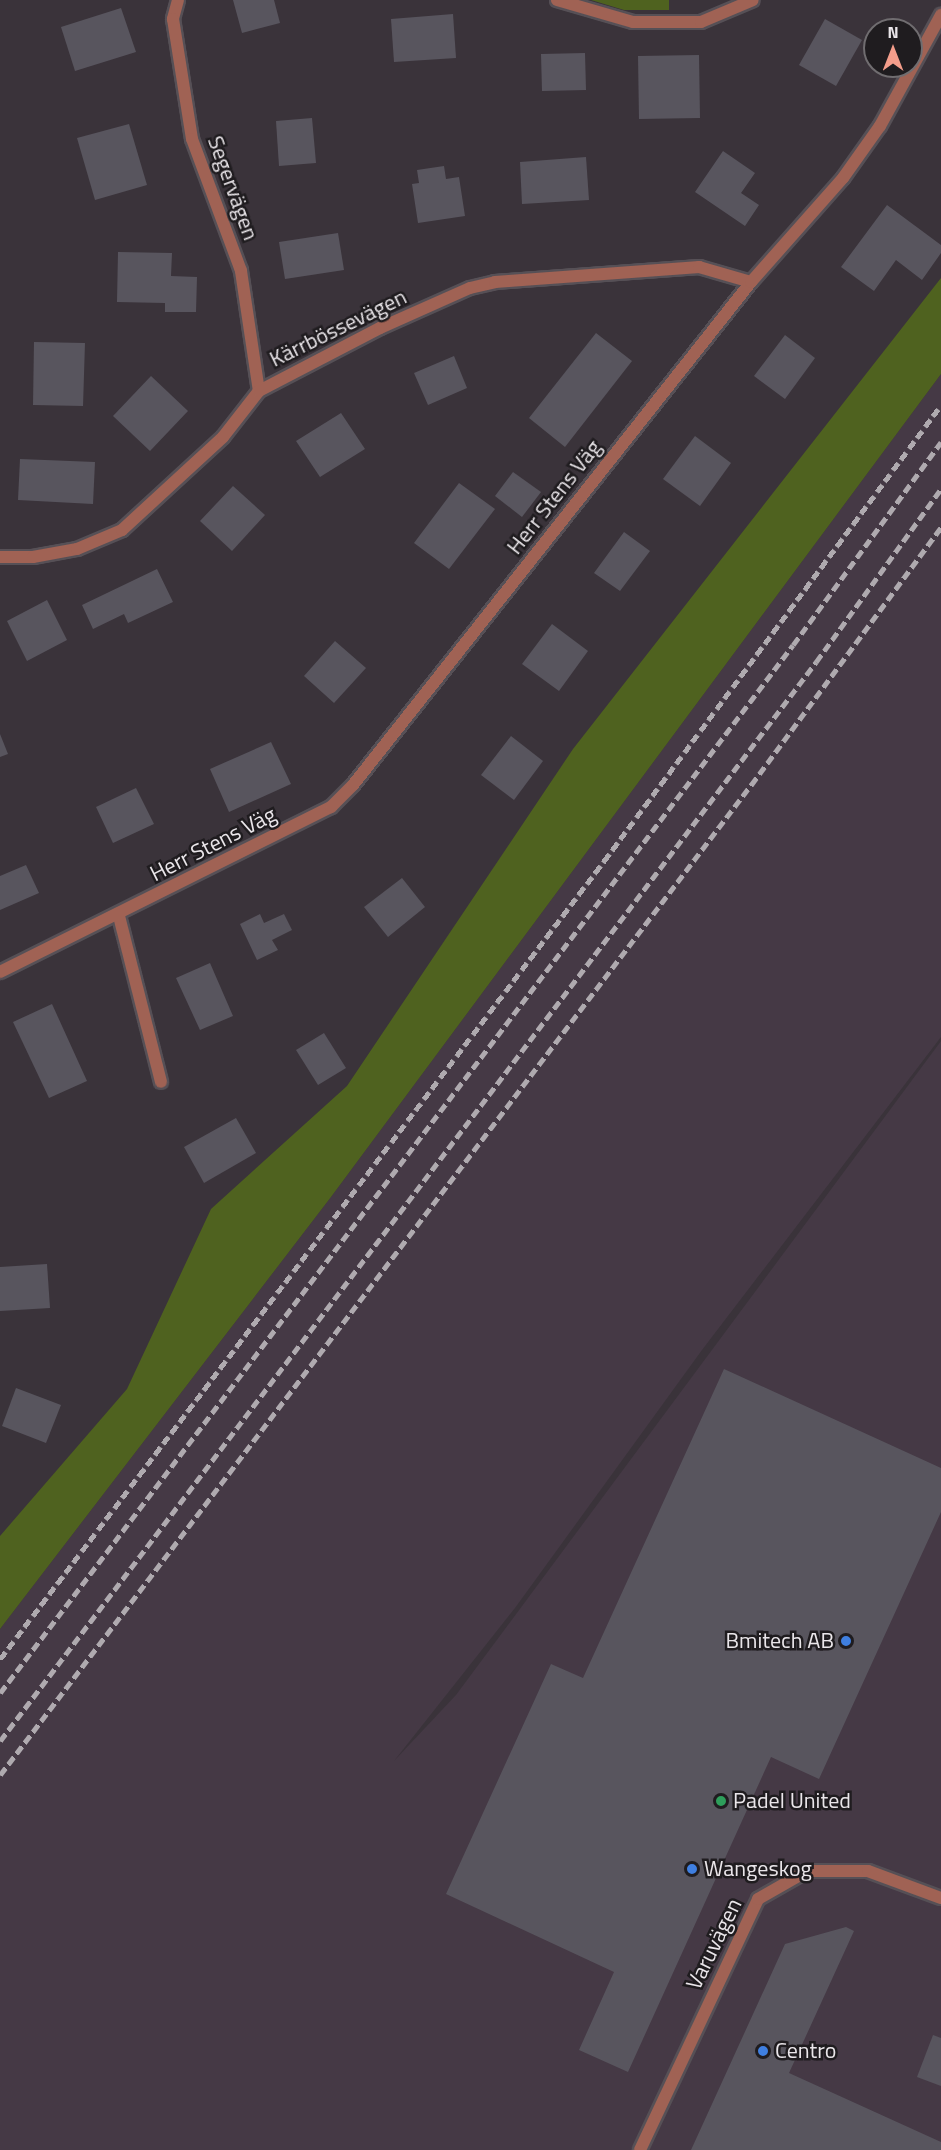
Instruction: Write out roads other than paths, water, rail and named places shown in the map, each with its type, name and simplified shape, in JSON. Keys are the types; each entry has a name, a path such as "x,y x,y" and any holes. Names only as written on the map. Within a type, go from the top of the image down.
{"street":[{"name":"Segervägen","path":"178,0 173,19 192,139 241,271 259,391"},
{"path":"557,0 638,22 701,22 753,0"},
{"name":"Herr Stens Väg","path":"0,972 119,916 331,807 353,785 751,282 843,178 880,126 941,15"},
{"name":"Kärrbössevägen","path":"0,557 33,557 77,549 122,530 223,437 259,391 380,328 470,288 495,282 699,267 751,282"},
{"path":"119,916 161,1082"},
{"name":"Varuvägen","path":"640,2150 758,1899 807,1871 868,1871 941,1898"}],"railway":[{"path":"0,1659 604,861 941,405"},
{"path":"0,1693 793,645 941,442"},
{"path":"0,1741 816,662 941,489"},
{"path":"0,1775 751,785 941,527"}],"place":[{"name":"Bmitech AB","path":"846,1641"},
{"name":"Padel United","path":"721,1801"},
{"name":"Wangeskog","path":"692,1869"},
{"name":"Centro","path":"763,2051"}]}
